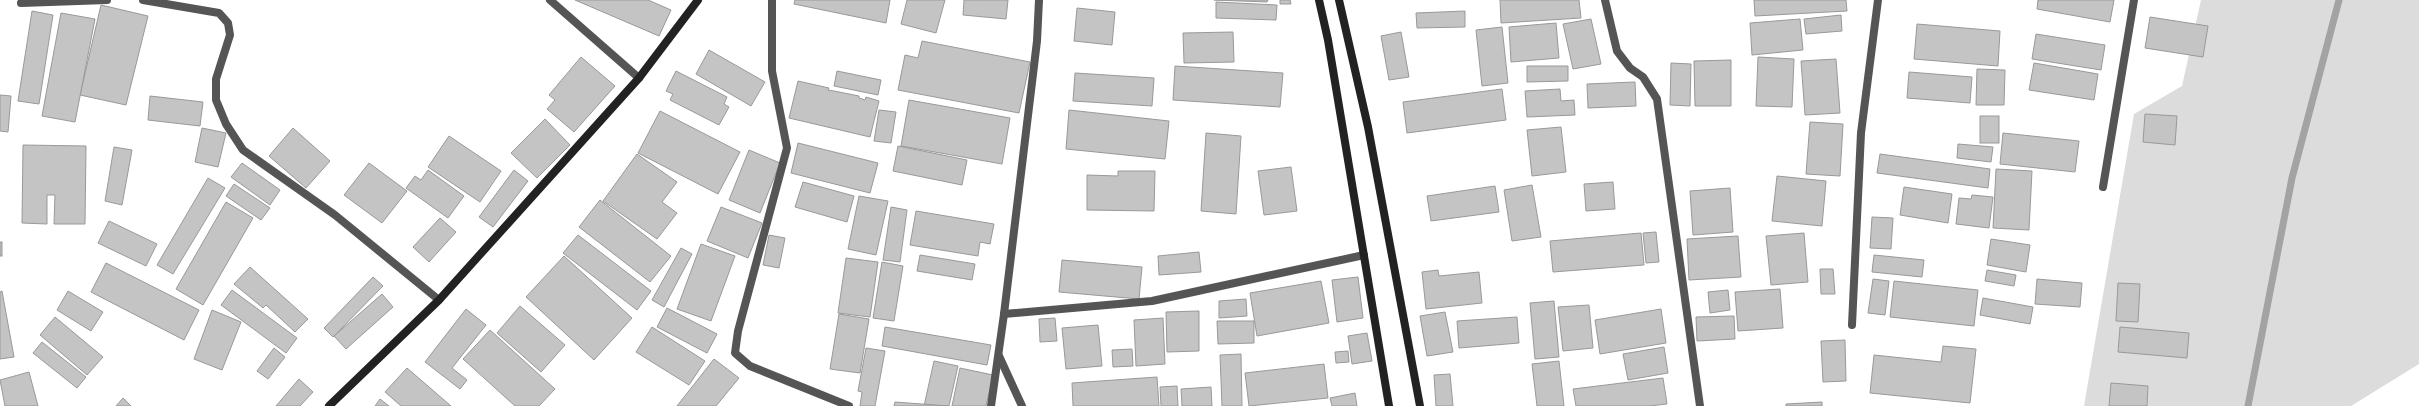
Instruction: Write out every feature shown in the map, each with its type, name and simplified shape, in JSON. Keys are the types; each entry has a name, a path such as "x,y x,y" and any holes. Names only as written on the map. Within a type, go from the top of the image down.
{"main road":[{"path":"329,406 440,300 639,78 698,0"},
{"path":"1319,0 1328,40 1389,406"},
{"path":"1339,0 1368,127 1420,406"}],"street":[{"path":"21,3 107,0"},
{"path":"143,0 219,13 228,23 230,35 216,79 216,100 226,124 243,150 335,215 440,300"},
{"path":"550,0 639,78"},
{"path":"772,0 772,71 787,148 738,331 735,353 750,366 849,406"},
{"path":"991,406 999,355 1037,41 1039,0"},
{"path":"1605,0 1617,51 1630,68 1643,77 1657,99 1700,406"},
{"path":"1852,325 1862,133 1878,0"},
{"path":"2103,187 2134,0"},
{"path":"1004,314 1152,302 1364,255"},
{"path":"999,355 1022,406"}],"shaded area":[{"path":"2201,0 2419,0 2419,364 2351,406 2084,406 2134,114 2182,86"}],"building":[{"path":"575,0 648,0 671,10 659,36"},
{"path":"795,0 890,0 886,23 794,4"},
{"path":"907,0 945,0 936,33 901,24"},
{"path":"964,0 1008,0 1006,19 963,15"},
{"path":"1214,0 1268,0 1267,2"},
{"path":"1280,0 1290,0 1291,4 1280,4"},
{"path":"1500,0 1579,0 1581,18 1501,23"},
{"path":"1754,0 1846,0 1847,11 1755,16"},
{"path":"2038,0 2114,0 2110,22 2037,9"},
{"path":"1216,2 1277,5 1276,20 1216,18"},
{"path":"101,5 148,16 126,105 80,95"},
{"path":"1077,8 1115,12 1112,45 1074,41"},
{"path":"32,11 53,15 39,104 18,101"},
{"path":"1465,11 1465,27 1417,28 1416,13"},
{"path":"61,13 95,19 75,122 42,116"},
{"path":"1841,15 1842,31 1806,34 1804,19"},
{"path":"2150,17 2208,26 2203,57 2145,48"},
{"path":"1591,19 1601,64 1573,69 1563,24"},
{"path":"1800,19 1803,50 1752,55 1750,23"},
{"path":"1556,23 1559,58 1511,62 1509,27"},
{"path":"1917,24 2000,31 1998,66 1914,59"},
{"path":"1502,27 1508,83 1482,86 1476,30"},
{"path":"1233,32 1234,62 1184,63 1183,33"},
{"path":"1401,32 1409,77 1389,80 1381,36"},
{"path":"2036,34 2105,45 2101,70 2032,59"},
{"path":"922,41 1030,62 1019,113 898,90 905,55 918,58"},
{"path":"709,50 765,82 751,106 696,74"},
{"path":"581,57 615,86 574,132 547,109 555,100 549,95"},
{"path":"1758,57 1794,59 1792,107 1756,106"},
{"path":"1836,59 1840,113 1805,115 1801,61"},
{"path":"1731,60 1731,106 1695,106 1694,61"},
{"path":"1671,63 1691,64 1690,106 1670,105"},
{"path":"2034,63 2098,74 2094,100 2029,90"},
{"path":"1175,66 1283,73 1280,107 1173,100"},
{"path":"1527,66 1568,66 1568,81 1527,82"},
{"path":"1977,69 2005,70 2004,105 1976,105"},
{"path":"676,71 727,97 724,104 729,107 719,125 670,100 673,94 666,91"},
{"path":"837,71 881,80 878,95 834,86"},
{"path":"1909,72 1972,77 1970,103 1907,98"},
{"path":"1075,73 1154,78 1152,106 1073,101"},
{"path":"798,81 829,88 828,90 859,96 859,98 865,100 866,97 879,101 870,137 789,118"},
{"path":"1635,82 1636,106 1588,108 1587,84"},
{"path":"1502,89 1506,120 1407,133 1403,102"},
{"path":"1560,89 1561,101 1574,100 1575,115 1527,117 1525,91"},
{"path":"0,95 11,96 8,132 0,131"},
{"path":"150,96 203,102 200,126 148,120"},
{"path":"909,100 1010,118 1002,164 901,146"},
{"path":"879,110 896,112 891,143 874,141"},
{"path":"1069,110 1169,121 1165,159 1066,149"},
{"path":"660,111 740,152 718,194 638,153"},
{"path":"2145,114 2177,116 2175,145 2143,142"},
{"path":"1980,116 1999,116 1999,143 1980,143"},
{"path":"545,119 570,145 537,178 511,153"},
{"path":"1810,122 1843,124 1840,176 1806,174"},
{"path":"1561,127 1566,172 1532,176 1527,130"},
{"path":"202,128 226,133 218,167 195,162"},
{"path":"293,128 330,161 306,188 269,156"},
{"path":"1206,133 1241,136 1236,214 1201,211"},
{"path":"2003,133 2079,141 2075,172 2000,164"},
{"path":"449,136 501,171 480,202 428,167"},
{"path":"798,143 878,163 870,193 791,173"},
{"path":"1958,144 1993,147 1991,162 1957,158"},
{"path":"23,145 86,146 85,224 54,224 55,195 47,195 47,224 22,223"},
{"path":"898,146 967,160 962,185 893,171"},
{"path":"114,147 132,150 122,205 105,201"},
{"path":"749,150 780,163 760,213 729,200"},
{"path":"637,154 677,182 662,202 677,213 657,239 603,201"},
{"path":"1880,154 1990,169 1988,188 1877,173"},
{"path":"242,163 280,190 270,205 231,177"},
{"path":"369,163 407,191 382,223 344,195"},
{"path":"1291,167 1297,211 1264,215 1258,171"},
{"path":"1996,169 2032,171 2029,230 1993,228"},
{"path":"428,170 464,196 448,218 406,188 415,176 421,180"},
{"path":"514,170 528,181 493,227 479,217"},
{"path":"1118,171 1155,171 1154,211 1087,210 1087,175 1118,176"},
{"path":"1777,176 1826,181 1822,226 1772,221"},
{"path":"208,178 225,188 173,274 157,265"},
{"path":"803,182 854,196 847,222 795,207"},
{"path":"1613,182 1615,209 1586,211 1584,184"},
{"path":"234,184 270,208 261,220 226,196"},
{"path":"1532,185 1541,237 1512,241 1504,190"},
{"path":"1495,186 1499,212 1431,221 1427,196"},
{"path":"1904,187 1952,194 1948,223 1900,215"},
{"path":"1730,188 1733,232 1693,235 1690,191"},
{"path":"1972,195 1993,197 1989,228 1956,224 1959,198 1971,199"},
{"path":"859,196 888,201 876,255 848,249"},
{"path":"600,200 671,256 650,282 579,227"},
{"path":"226,202 253,218 203,305 176,289"},
{"path":"721,207 762,223 748,258 707,241"},
{"path":"891,207 907,210 900,262 883,260"},
{"path":"916,211 994,224 990,244 980,242 978,256 910,245"},
{"path":"1872,217 1893,218 1891,249 1870,248"},
{"path":"440,218 456,232 429,262 413,247"},
{"path":"109,221 157,244 146,266 98,243"},
{"path":"1656,232 1659,262 1646,263 1643,233"},
{"path":"1641,233 1644,265 1553,272 1550,241"},
{"path":"1804,233 1808,282 1771,285 1766,236"},
{"path":"578,235 651,291 637,310 563,253"},
{"path":"769,235 785,238 779,268 763,265"},
{"path":"1738,236 1741,277 1689,280 1687,239"},
{"path":"1991,239 2030,245 2026,272 1987,265"},
{"path":"0,242 2,242 2,256 0,256"},
{"path":"701,244 735,256 711,321 677,309"},
{"path":"681,248 692,254 664,307 652,300"},
{"path":"1199,252 1201,272 1159,275 1158,256"},
{"path":"920,255 975,264 972,280 917,271"},
{"path":"1874,255 1924,260 1922,277 1872,272"},
{"path":"564,256 632,318 594,360 526,297"},
{"path":"846,258 878,262 870,317 838,313"},
{"path":"1062,260 1142,267 1139,299 1059,292"},
{"path":"882,262 903,266 894,321 873,318"},
{"path":"106,263 199,310 184,340 91,292"},
{"path":"250,267 308,319 295,332 266,305 263,308 234,284"},
{"path":"1820,269 1833,269 1835,294 1821,294"},
{"path":"1438,270 1439,276 1479,272 1482,303 1426,309 1422,272"},
{"path":"1987,270 2016,275 2014,286 1985,281"},
{"path":"373,277 383,286 333,337 324,328"},
{"path":"1358,277 1363,318 1337,322 1332,280"},
{"path":"1873,279 1889,281 1885,315 1868,313"},
{"path":"2037,279 2082,283 2080,307 2035,304"},
{"path":"1321,281 1329,323 1257,336 1250,293"},
{"path":"1894,281 1978,290 1974,326 1890,317"},
{"path":"2118,283 2140,284 2138,322 2116,321"},
{"path":"1780,289 1783,328 1738,331 1735,292"},
{"path":"232,290 297,338 286,353 221,305"},
{"path":"1728,290 1730,310 1710,313 1708,292"},
{"path":"2,291 14,357 0,359 0,292"},
{"path":"68,291 103,312 91,331 57,310"},
{"path":"382,294 393,307 346,349 334,336"},
{"path":"1983,298 2033,307 2030,324 1980,315"},
{"path":"1246,299 1247,316 1219,318 1219,301"},
{"path":"1554,301 1559,357 1535,359 1530,303"},
{"path":"1589,305 1593,348 1563,351 1558,307"},
{"path":"520,306 565,345 541,372 497,333"},
{"path":"667,308 717,334 707,353 657,327"},
{"path":"466,309 486,325 452,368 467,380 460,389 425,362"},
{"path":"1661,309 1666,343 1600,354 1595,320"},
{"path":"212,310 241,322 222,370 194,359"},
{"path":"1199,311 1199,351 1167,352 1166,312"},
{"path":"1445,312 1453,352 1427,356 1420,316"},
{"path":"839,314 869,319 860,373 830,369"},
{"path":"1734,316 1735,339 1697,341 1696,317"},
{"path":"55,317 103,357 87,375 40,335"},
{"path":"1517,317 1519,343 1459,348 1457,321"},
{"path":"1055,318 1057,341 1040,342 1039,319"},
{"path":"1163,318 1165,364 1136,366 1134,320"},
{"path":"1217,321 1254,321 1254,343 1218,344"},
{"path":"1098,325 1102,366 1066,369 1062,328"},
{"path":"652,327 705,361 689,385 636,352"},
{"path":"885,327 991,345 987,365 882,346"},
{"path":"2120,327 2189,333 2187,358 2118,352"},
{"path":"490,330 555,389 539,406 515,406 463,359"},
{"path":"1367,333 1372,361 1352,364 1348,336"},
{"path":"1845,340 1846,381 1823,382 1821,341"},
{"path":"42,342 86,377 77,388 33,353"},
{"path":"1943,346 1976,349 1970,403 1870,393 1874,355 1941,362"},
{"path":"1664,347 1668,373 1628,380 1623,354"},
{"path":"274,348 285,357 268,379 257,371"},
{"path":"866,348 885,351 875,406 860,406 862,392 858,391"},
{"path":"1132,349 1133,366 1113,367 1112,350"},
{"path":"1348,351 1349,362 1336,363 1335,352"},
{"path":"1241,354 1242,406 1222,406 1220,355"},
{"path":"714,359 739,378 716,406 677,406"},
{"path":"934,361 958,366 949,406 924,406"},
{"path":"1559,361 1564,406 1537,406 1532,364"},
{"path":"1324,364 1328,398 1249,406 1245,373"},
{"path":"407,368 451,406 401,406 385,392"},
{"path":"960,368 993,375 986,406 952,406"},
{"path":"29,372 38,406 5,406 0,380"},
{"path":"1450,374 1453,406 1436,406 1434,375"},
{"path":"1157,377 1159,406 1073,406 1072,383"},
{"path":"1663,378 1667,404 1649,406 1576,406 1573,389"},
{"path":"299,379 313,392 300,406 276,406"},
{"path":"2111,383 2148,386 2147,406 2109,406"},
{"path":"1177,386 1178,406 1161,406 1160,387"},
{"path":"1211,387 1212,406 1182,406 1181,389"},
{"path":"1355,393 1357,406 1332,406 1330,398"},
{"path":"123,398 131,406 116,406"},
{"path":"380,399 389,406 375,406"},
{"path":"895,402 949,406 894,406"},
{"path":"1822,402 1822,406 1786,406 1786,404"}],"waterway":[{"path":"2248,406 2292,178 2339,0"}]}
